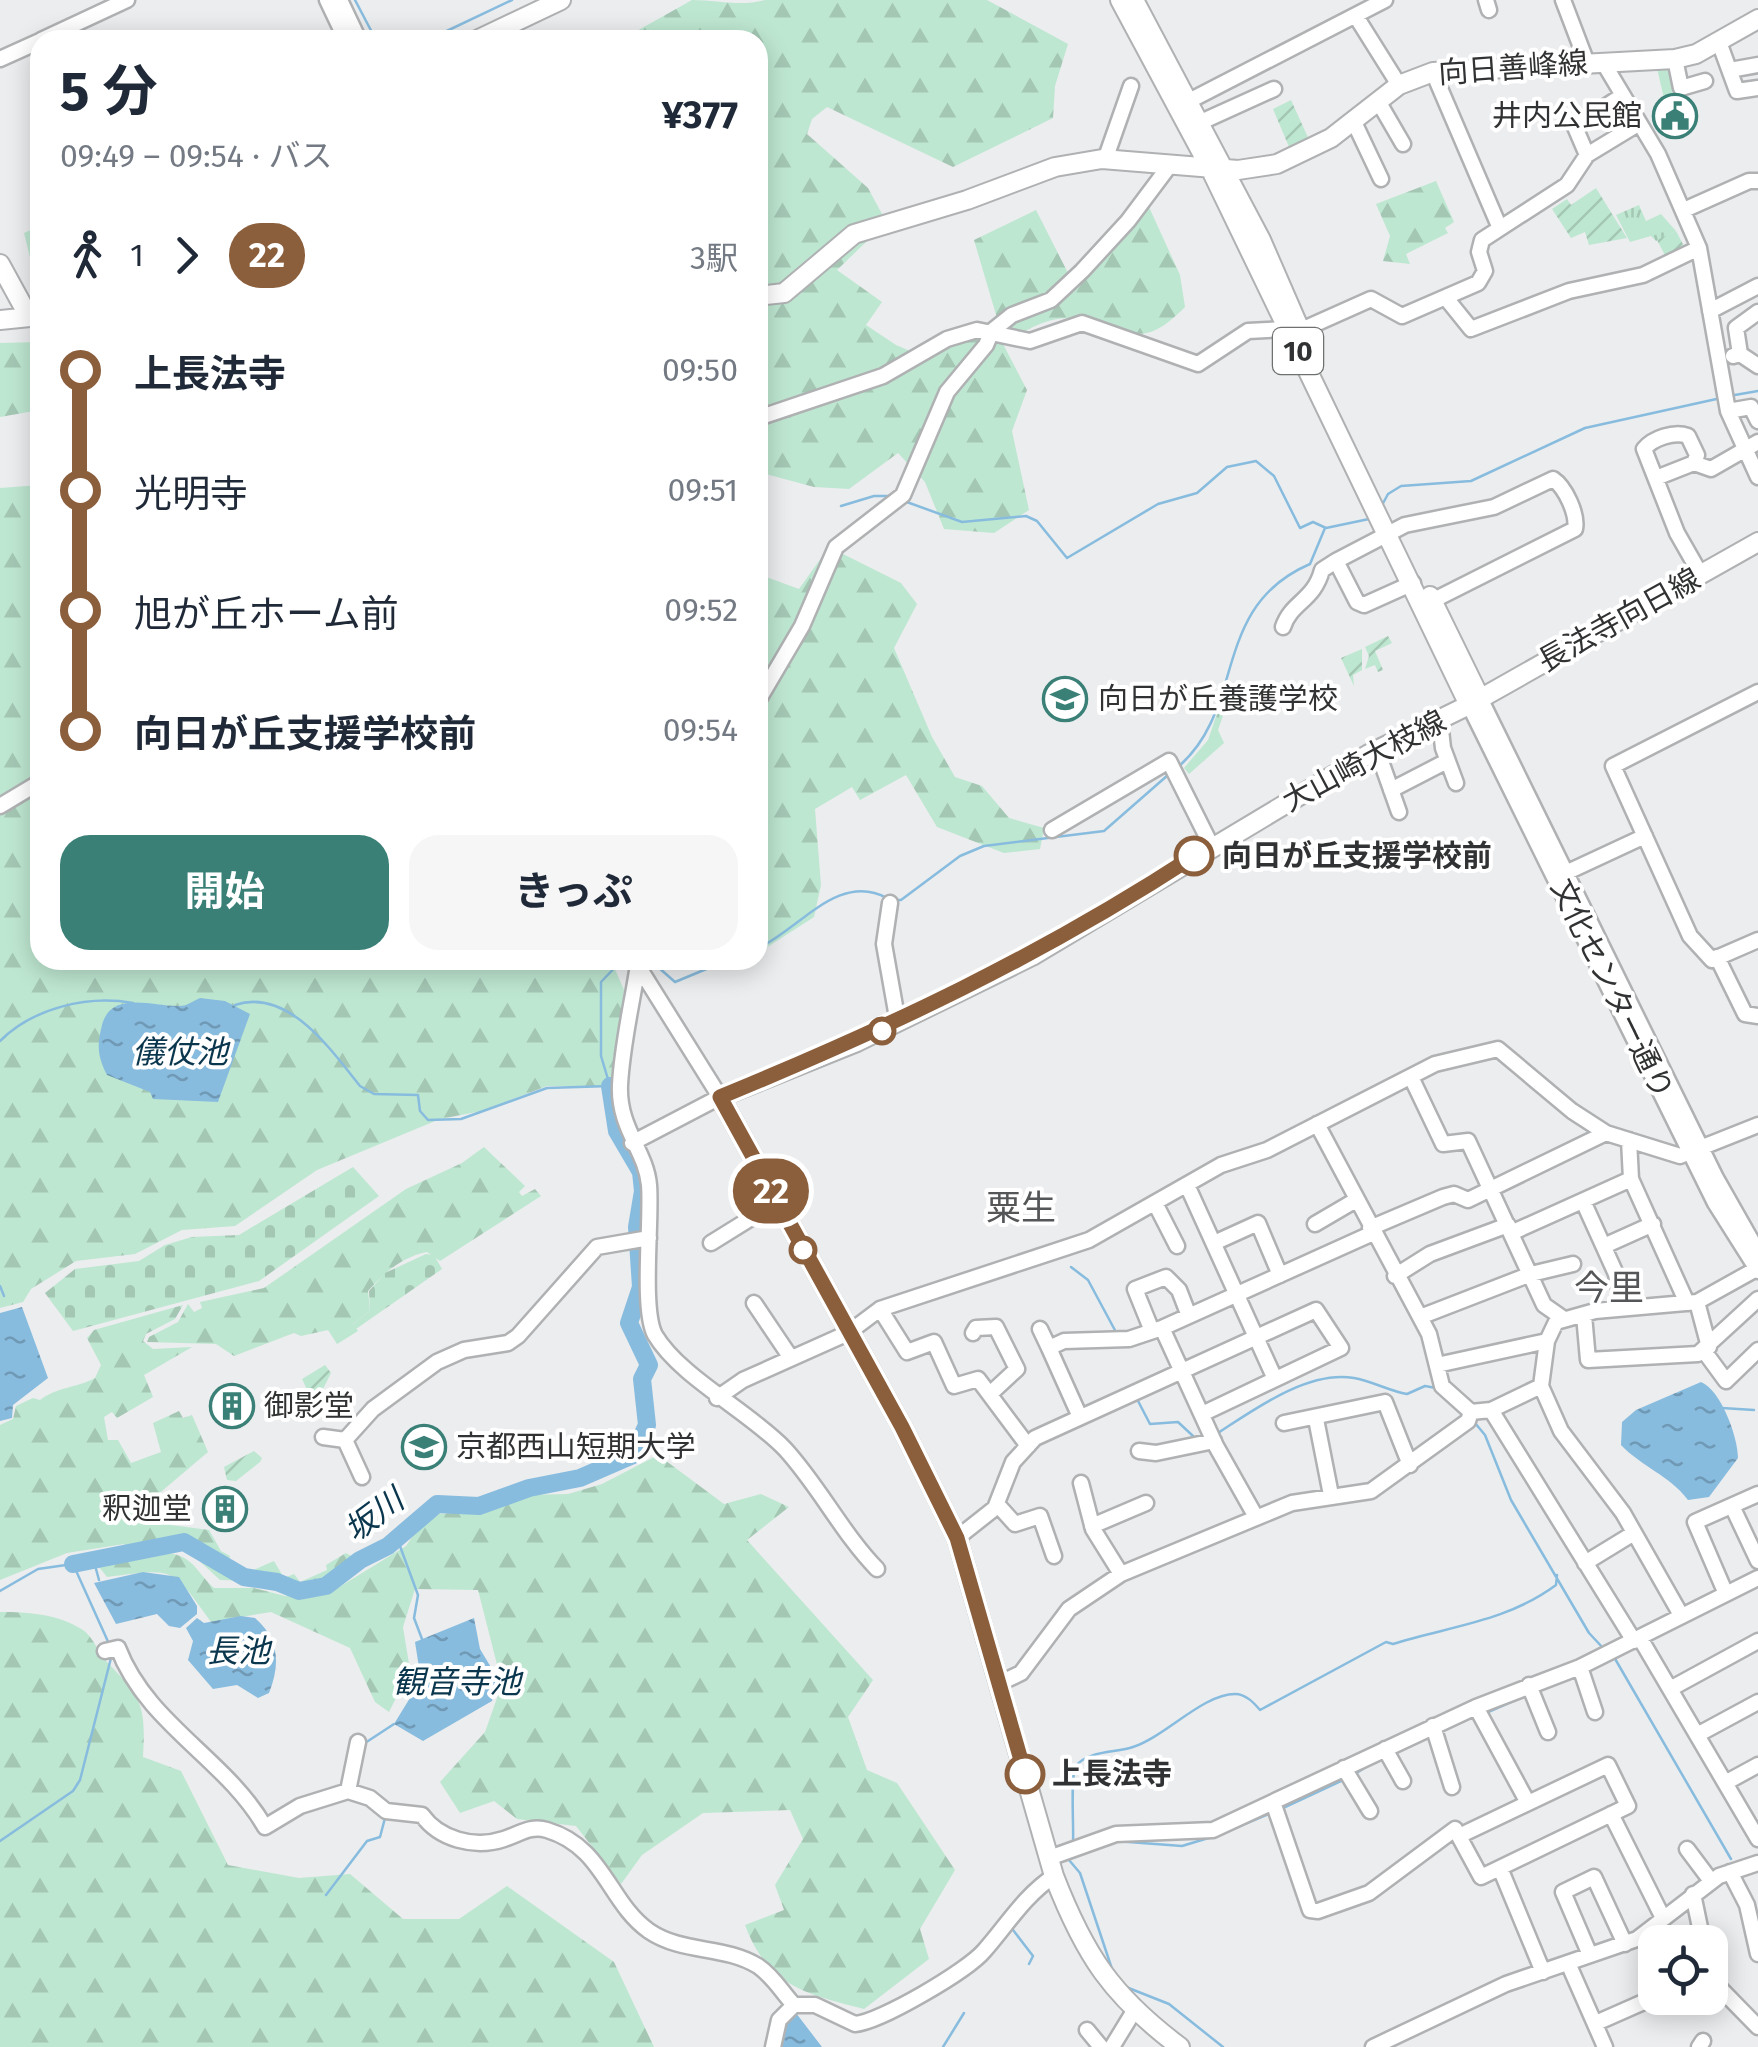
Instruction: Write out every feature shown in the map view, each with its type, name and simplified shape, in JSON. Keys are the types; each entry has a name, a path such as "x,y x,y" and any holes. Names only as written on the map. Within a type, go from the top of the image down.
{"main road":[{"path":"498,30 561,0"},
{"path":"524,30 581,0"},
{"name":"大山崎大枝線","path":"1120,0 1218,169"},
{"name":"大山崎大枝線","path":"720,1097 898,1023 1072,934 1211,845 1377,750 1475,702 1293,328 1200,122 1134,0"},
{"name":"向日善峰線","path":"1218,169 1277,164 1354,122 1399,85 1434,72 1675,60 1696,54 1758,19"},
{"path":"768,295 784,293 839,242 854,234 967,200 1056,167 1105,160 1218,169"},
{"path":"0,264 30,311"},
{"path":"0,320 30,320"},
{"name":"大山崎大枝線","path":"1393,531 1413,583 1428,603"},
{"name":"長法寺向日線","path":"1475,702 1758,542"},
{"path":"720,1097 957,1538 1052,1867 1091,1960 1134,2010 1180,2047"}],"street":[{"path":"62,30 127,0"},
{"path":"327,0 341,30"},
{"path":"340,0 354,30"},
{"path":"1189,101 1357,18 1385,0"},
{"path":"1563,0 1595,62 1638,124 1684,210 1699,248 1726,402 1751,446 1758,477"},
{"path":"1357,18 1399,85"},
{"path":"1718,42 1738,92 1758,88"},
{"path":"0,59 30,45"},
{"path":"1675,60 1682,88 1706,86 1696,54"},
{"path":"1730,70 1758,65"},
{"path":"1434,72 1499,226"},
{"path":"1105,160 1131,86"},
{"path":"1200,122 1274,90"},
{"path":"1586,155 1575,127 1620,98"},
{"path":"1378,101 1403,144"},
{"path":"1354,122 1380,180"},
{"path":"768,415 883,376 957,335 992,331 1030,341 1082,323 1198,364 1248,331 1293,328 1341,316 1372,299 1402,316 1482,279 1479,246 1499,226 1568,185 1586,155 1638,124"},
{"path":"768,684 802,626 836,546 888,509 912,484 947,392 986,345 992,331 1012,315 1051,300 1082,272 1128,221 1170,165"},
{"path":"1684,210 1749,181 1758,182"},
{"path":"1446,298 1472,328 1569,291 1644,275 1699,248"},
{"path":"1710,311 1758,286"},
{"path":"1758,312 1736,328 1740,354 1758,366"},
{"path":"1719,360 1740,354"},
{"path":"1726,402 1751,407 1758,421"},
{"path":"1694,463 1697,455 1688,436 1681,433 1651,441 1644,449 1677,532 1701,575"},
{"path":"1656,478 1694,463 1711,469 1751,446"},
{"path":"1283,627 1288,615 1318,588 1324,567 1336,560 1393,531 1494,507 1553,479 1559,482 1577,520 1575,529 1428,603"},
{"path":"1336,560 1357,602 1364,605 1413,583"},
{"path":"1758,692 1612,766 1690,936 1712,960 1758,940"},
{"name":"文化センター通り","path":"1475,702 1696,1150 1758,1252"},
{"path":"1440,721 1447,761 1456,782"},
{"path":"1377,750 1400,812"},
{"path":"1052,830 1169,761 1211,845"},
{"path":"1391,790 1447,761"},
{"path":"0,806 30,788"},
{"path":"1562,875 1645,836"},
{"path":"890,903 884,944 898,1023"},
{"path":"1717,956 1745,1014 1758,1016"},
{"path":"635,970 620,1086 632,1143 649,1185 641,1238 647,1308 654,1332 718,1398 754,1418 786,1450 877,1570"},
{"path":"632,1143 720,1097 641,970"},
{"path":"718,1398 791,1358 848,1333 880,1309 1090,1240 1221,1164 1267,1150 1435,1064 1498,1049 1572,1112 1606,1132 1680,1156 1758,1125"},
{"path":"1411,1077 1442,1144 1468,1141 1544,1306 1564,1319"},
{"path":"1318,1124 1371,1231 1430,1334 1442,1386 1471,1412 1491,1410 1541,1386"},
{"path":"1049,1348 1064,1342 1128,1339 1157,1330 1444,1197 1454,1194 1468,1200 1492,1190 1606,1132"},
{"path":"1629,1140 1630,1180 1692,1302 1706,1349 1726,1381 1758,1350"},
{"name":"文化センター通り","path":"1696,1150 1715,1203 1758,1269"},
{"path":"1395,1276 1430,1254 1510,1229 1630,1180"},
{"path":"1187,1184 1275,1379"},
{"path":"1315,1224 1356,1200"},
{"path":"1583,1200 1604,1246 1622,1307"},
{"path":"711,1243 777,1202"},
{"path":"1155,1203 1178,1246"},
{"path":"1214,1243 1258,1223 1280,1275"},
{"path":"1604,1246 1652,1224"},
{"path":"345,1440 373,1408 437,1362 464,1350 506,1344 518,1336 597,1247 641,1238"},
{"path":"1420,1318 1531,1274 1573,1264"},
{"path":"1679,1611 1634,1532 1562,1430 1541,1386 1547,1341 1556,1322 1564,1319 1622,1307 1692,1302 1758,1269"},
{"path":"1190,1316 1178,1290 1166,1277 1135,1288 1182,1370 1214,1441 1256,1516"},
{"path":"1584,1315 1588,1360 1706,1349 1758,1300"},
{"path":"754,1303 791,1358"},
{"path":"880,1309 907,1352 934,1342 954,1386 978,1379 1028,1446"},
{"path":"957,1538 998,1504 1013,1462 1028,1446 1080,1417 1316,1310 1341,1348 1202,1414"},
{"path":"973,1332 976,1328 996,1327 1017,1369 990,1394"},
{"path":"1040,1329 1080,1417"},
{"path":"1437,1365 1547,1341"},
{"path":"1284,1423 1385,1402 1410,1465"},
{"path":"1491,1410 1585,1563 1670,1688 1758,1839"},
{"path":"1000,1683 1021,1673 1069,1609 1121,1574 1256,1516 1331,1495 1371,1490 1468,1420 1471,1412"},
{"path":"1316,1419 1331,1495"},
{"path":"323,1437 345,1440"},
{"path":"345,1440 362,1477"},
{"path":"1139,1450 1156,1452 1214,1441"},
{"path":"1080,1483 1092,1526 1121,1574"},
{"path":"1724,1590 1695,1522 1758,1494"},
{"path":"1092,1526 1146,1503"},
{"path":"998,1504 1015,1524 1040,1516 1054,1556"},
{"path":"1732,1506 1758,1561"},
{"path":"1585,1563 1634,1532"},
{"path":"773,2047 779,2020 794,2005 815,2005 855,2024 888,2014 968,1966 1052,1867 1074,1848 1116,1834 1203,1832 1476,1707 1580,1668 1679,1611 1758,1578"},
{"path":"1670,1688 1758,1641"},
{"path":"107,1649 166,1722 246,1794 264,1827 300,1806 352,1792 386,1811 422,1815 434,1831 468,1842 501,1840 532,1828 564,1836 597,1863 632,1916 649,1931 682,1948 742,1958 776,1981 794,2005"},
{"path":"1580,1668 1595,1712"},
{"path":"1529,1684 1548,1732"},
{"path":"1697,1735 1758,1702"},
{"path":"1476,1707 1528,1803"},
{"path":"1433,1726 1452,1787"},
{"path":"352,1792 358,1742"},
{"path":"1385,1749 1404,1781"},
{"path":"1273,1802 1310,1910 1369,1892 1410,1866 1435,1840 1455,1829 1481,1877 1628,1806 1608,1765 1459,1836"},
{"path":"1725,1783 1758,1765"},
{"path":"1344,1768 1370,1811"},
{"path":"1611,1814 1663,1918"},
{"path":"1687,1849 1711,1881"},
{"path":"1373,2047 1543,1972 1624,1944 1711,1881 1758,1863"},
{"path":"1500,1868 1543,1972"},
{"path":"1730,1872 1747,1905 1758,1954"},
{"path":"1590,1955 1563,1892 1594,1877 1624,1944"},
{"path":"1693,1894 1699,1925"},
{"path":"1568,1963 1605,2047"},
{"path":"1728,1994 1755,2017"},
{"path":"1596,2023 1638,2004"},
{"path":"1112,2047 1134,2010"},
{"path":"1087,2030 1101,2047"}],"green space":[{"path":"692,0 987,0 1068,44 1055,86 1053,118 953,167 827,107 812,119 807,134 868,188 882,214 867,241 837,270 882,302 866,325 896,345 929,359 997,318 974,240 1036,210 1067,271 1079,282 1149,207 1180,275 1185,307 1154,331 1142,334 1089,320 1061,318 1035,326 1003,344 1027,390 1012,431 1029,510 994,533 944,529 925,482 898,453 849,489 814,487 768,475 768,30 639,30"},
{"path":"1656,64 1672,65 1679,100 1666,107"},
{"path":"1291,100 1311,144 1292,154 1273,109"},
{"path":"1436,181 1454,222 1445,228 1448,233 1406,254 1410,264 1383,261 1390,236 1376,204"},
{"path":"1596,188 1627,238 1589,245 1585,232 1571,238 1552,209 1567,199 1571,205"},
{"path":"1639,205 1646,221 1661,214 1676,231 1656,241 1651,236 1630,242 1616,215"},
{"path":"30,230 30,257 24,233"},
{"path":"1676,231 1686,250 1668,261 1657,240"},
{"path":"30,342 30,412 0,417 0,343"},
{"path":"30,486 30,970 615,970 624,990 612,1086 547,1086 482,1111 440,1119 317,1170 235,1226 182,1230 135,1254 76,1261 31,1289 23,1302 0,1308 0,488"},
{"path":"829,547 901,583 917,604 894,648 932,737 955,777 982,786 1009,818 1044,828 1040,849 1004,853 937,827 906,775 860,800 852,787 815,809 821,885 814,917 768,947 768,578 799,589"},
{"path":"1388,636 1392,643 1375,651 1383,670 1378,672 1375,665 1365,669 1369,656 1365,647"},
{"path":"1362,649 1362,670 1353,675 1354,686 1341,658"},
{"path":"1221,702 1226,707 1218,730 1224,743 1189,774 1184,768 1208,740"},
{"path":"484,1147 525,1186 519,1192 522,1196 535,1189 541,1196 440,1261 427,1252 394,1266 368,1291 370,1311 353,1324 358,1331 337,1344 328,1330 301,1336 294,1333 234,1356 216,1344 147,1342 149,1337 178,1322 188,1304 194,1312 202,1308 200,1302 264,1288 406,1189 462,1163"},
{"path":"353,1167 379,1196 259,1281 73,1331 45,1293 75,1269 139,1261 165,1245 192,1237 239,1235"},
{"path":"426,1254 434,1255 442,1269 356,1329 353,1324 370,1311 369,1291 385,1273"},
{"path":"183,1305 175,1319 146,1334 143,1341 153,1349 192,1347 144,1375 153,1397 117,1418 112,1412 104,1417 108,1440 118,1440 131,1463 161,1452 153,1423 179,1411 183,1418 192,1415 208,1452 149,1502 171,1525 209,1530 221,1551 230,1556 227,1564 242,1575 274,1561 284,1578 294,1574 300,1582 327,1570 326,1565 346,1553 355,1558 322,1580 290,1585 220,1580 180,1543 126,1549 124,1544 67,1553 0,1580 0,1425 13,1419 16,1406 95,1378 101,1365 87,1338 94,1330"},
{"path":"325,1365 331,1373 322,1391 311,1398 302,1379"},
{"path":"254,1451 262,1458 260,1462 236,1481 227,1480 224,1467"},
{"path":"658,1455 724,1504 761,1494 789,1507 747,1540 873,1680 848,1717 867,1770 897,1783 955,1870 920,1929 929,1959 864,2009 791,1984 765,1962 745,1925 784,1910 775,1885 803,1839 790,1810 703,1813 642,1855 621,1884 576,1826 517,1819 494,1801 460,1813 440,1782 485,1732 502,1684 478,1590 415,1589 403,1627 410,1670 389,1712 375,1702 350,1648 271,1612 211,1622 170,1575 146,1572 107,1577 99,1567 142,1554 165,1553 186,1559 214,1588 254,1588 285,1596 336,1589 406,1546 421,1524 435,1514 483,1511 525,1495 568,1494 602,1484"},
{"path":"0,1612 54,1617 87,1633 139,1703 144,1725 143,1757 181,1771 228,1865 299,1878 350,1874 403,1919 459,1919 507,1886 614,1962 654,2047 0,2047"}],"water":[{"name":"儀仗池","path":"200,998 225,1001 250,1014 218,1102 153,1099 150,1092 107,1075 99,1044 102,1025 116,1006 176,1006"},
{"path":"22,1307 48,1378 13,1405 12,1418 0,1421 0,1313"},
{"path":"1701,1382 1715,1394 1727,1415 1738,1458 1709,1497 1688,1500 1621,1445 1622,1422 1636,1410"},
{"path":"143,1572 179,1577 197,1606 197,1614 180,1628 169,1626 157,1614 116,1624 94,1583"},
{"name":"長池","path":"241,1616 255,1618 263,1626 276,1653 269,1693 258,1698 237,1685 213,1689 188,1660 193,1641 186,1628 197,1618 204,1623"},
{"name":"観音寺池","path":"474,1618 480,1649 498,1679 492,1701 423,1741 394,1724 421,1680 415,1642"},
{"path":"796,2013 822,2047 780,2047 784,2024"}],"waterway":[{"path":"355,0 371,30"},
{"path":"449,30 512,0"},
{"path":"1729,396 1758,391"},
{"path":"1381,507 1388,494 1401,486 1471,481 1585,428 1721,398"},
{"path":"904,501 962,522 1026,516 1037,521 1067,558 1158,504 1197,493 1227,467 1256,461 1274,476 1300,528 1313,522 1326,528 1369,519"},
{"path":"841,506 874,496 892,496"},
{"path":"1178,767 1199,743 1214,716 1242,632 1257,606 1278,583 1310,564 1325,528"},
{"path":"895,900 901,900 960,856 984,846 1104,831 1168,775"},
{"path":"768,943 835,897 869,892 887,898"},
{"path":"235,1005 254,1002 290,1013 322,1040 360,1086 374,1094 418,1095 420,1111 428,1120 461,1119 547,1088 610,1086 601,1056 601,982 612,970"},
{"path":"661,970 675,982 704,970"},
{"path":"0,1041 44,1012 97,1001 133,1003"},
{"name":"坂川","path":"73,1564 184,1542 244,1577 277,1582 299,1591 326,1586 360,1560 388,1546 437,1504 479,1506 529,1488 580,1478 633,1455 647,1425 642,1379 649,1365 629,1323 641,1287 637,1227 643,1191 641,1172 617,1131 610,1086"},
{"path":"1071,1267 1088,1280 1117,1334"},
{"path":"0,1286 4,1296"},
{"path":"1218,1433 1283,1394 1319,1380 1354,1378 1407,1394 1425,1386 1436,1388"},
{"path":"1137,1399 1150,1424 1178,1422 1193,1436"},
{"path":"1722,1408 1754,1410"},
{"path":"1475,1423 1485,1435 1511,1500 1589,1633 1604,1649"},
{"path":"397,1538 418,1595 414,1618 422,1639"},
{"path":"93,1558 99,1580"},
{"path":"0,1591 38,1569 73,1564 110,1646"},
{"path":"1073,1843 1074,1771 1088,1757 1146,1742 1197,1708 1223,1696 1243,1696 1260,1710 1386,1642 1393,1644 1477,1622 1517,1607 1556,1585 1557,1575"},
{"path":"1685,1606 1718,1590"},
{"path":"0,1841 73,1791 80,1780 112,1654"},
{"path":"1614,1657 1731,1859"},
{"path":"1486,1713 1529,1694"},
{"path":"365,1743 394,1724"},
{"path":"1355,1774 1369,1765"},
{"path":"1283,1808 1343,1780"},
{"path":"1223,1833 1271,1813"},
{"path":"326,1895 367,1841 380,1837 385,1818"},
{"path":"1115,1841 1182,1846 1215,1836"},
{"path":"1076,1855 1069,1860 1080,1873 1112,1969"},
{"path":"1010,1926 1033,1956 1029,1964"},
{"path":"1126,1987 1169,2004 1223,2047"},
{"path":"943,2047 964,2013"}],"bus line":[{"name":"22","path":"1025,1774 957,1538 902,1427 720,1097 857,1042 994,976 1072,934 1194,856"}],"place":[{"name":"井内公民館","path":"1675,116"},
{"name":"向日が丘養護学校","path":"1065,699"},
{"name":"向日が丘支援学校前","path":"1194,856"},
{"name":"御影堂","path":"232,1406"},
{"name":"京都西山短期大学","path":"424,1447"},
{"name":"釈迦堂","path":"225,1509"},
{"name":"上長法寺","path":"1025,1774"}],"district":[{"name":"粟生","path":"1021,1208"},
{"name":"今里","path":"1609,1288"}]}
